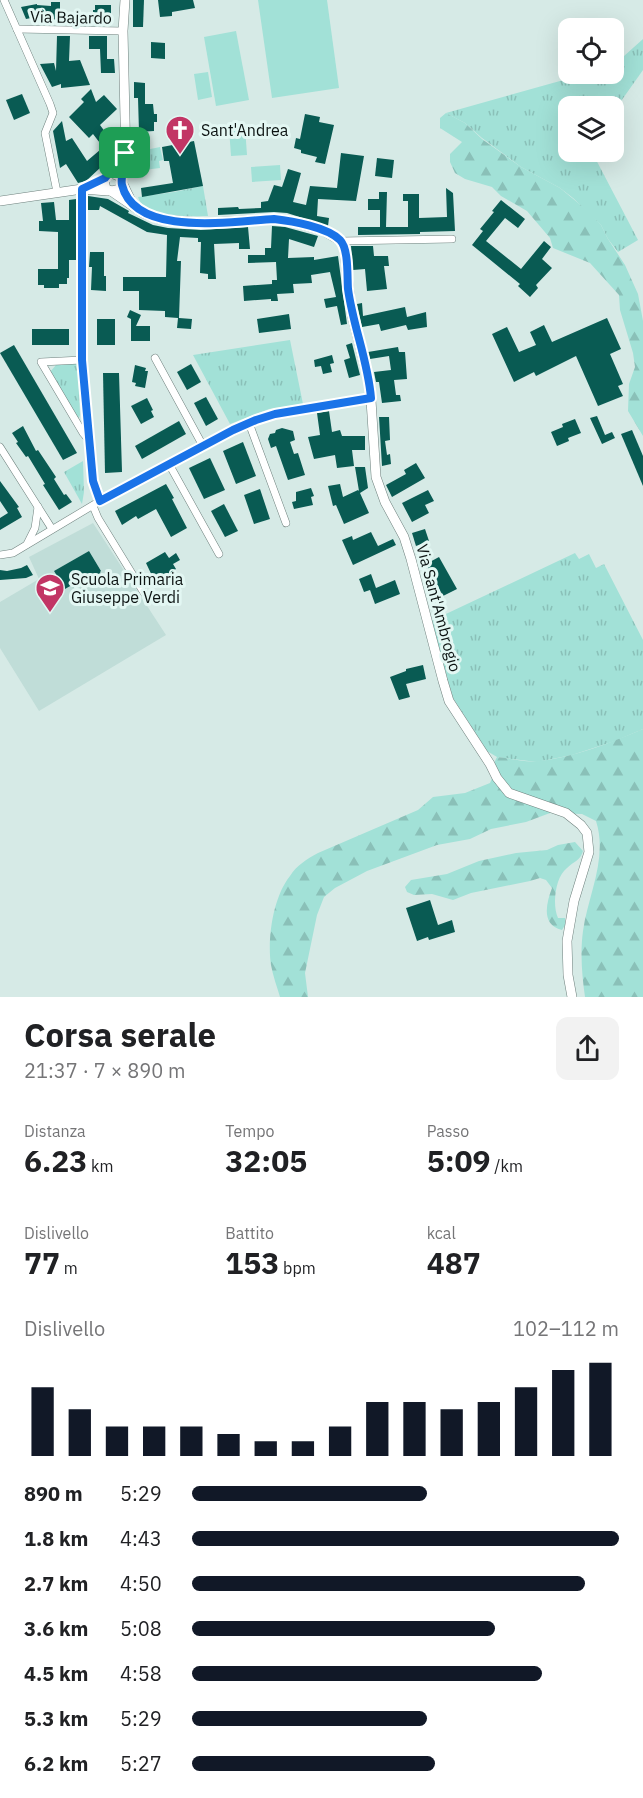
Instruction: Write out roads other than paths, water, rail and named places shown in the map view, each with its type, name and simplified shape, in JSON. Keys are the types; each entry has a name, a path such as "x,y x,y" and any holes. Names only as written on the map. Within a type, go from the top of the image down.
{"street":[{"path":"4,0 53,113 45,133 57,192"},
{"path":"0,201 82,189 110,191 119,189 126,162 123,31 125,0"},
{"name":"Via Bajardo","path":"17,29 123,31"},
{"path":"125,153 106,177 104,184 122,200 150,216 202,223 286,220 322,231 342,241 452,239"},
{"path":"82,189 111,173 117,174 133,205"},
{"path":"82,189 82,360 93,481 100,501"},
{"name":"Via Sant'Ambrogio","path":"342,241 352,315 370,386 373,453 379,488 404,537 449,701 497,778 509,793 566,813 587,833 589,852 576,894 567,941 568,975 572,997"},
{"path":"155,358 203,446"},
{"path":"82,360 41,362 88,438"},
{"path":"0,555 13,553 100,501 249,423 275,414 371,398"},
{"path":"249,423 285,523"},
{"path":"0,447 52,529"},
{"path":"169,464 219,554"},
{"path":"93,506 144,593"},
{"path":"25,546 35,528 38,507"}],"place":[{"name":"Sant'Andrea","path":"180,156"},
{"name":"Scuola Primaria Giuseppe Verdi","path":"50,614"}]}
